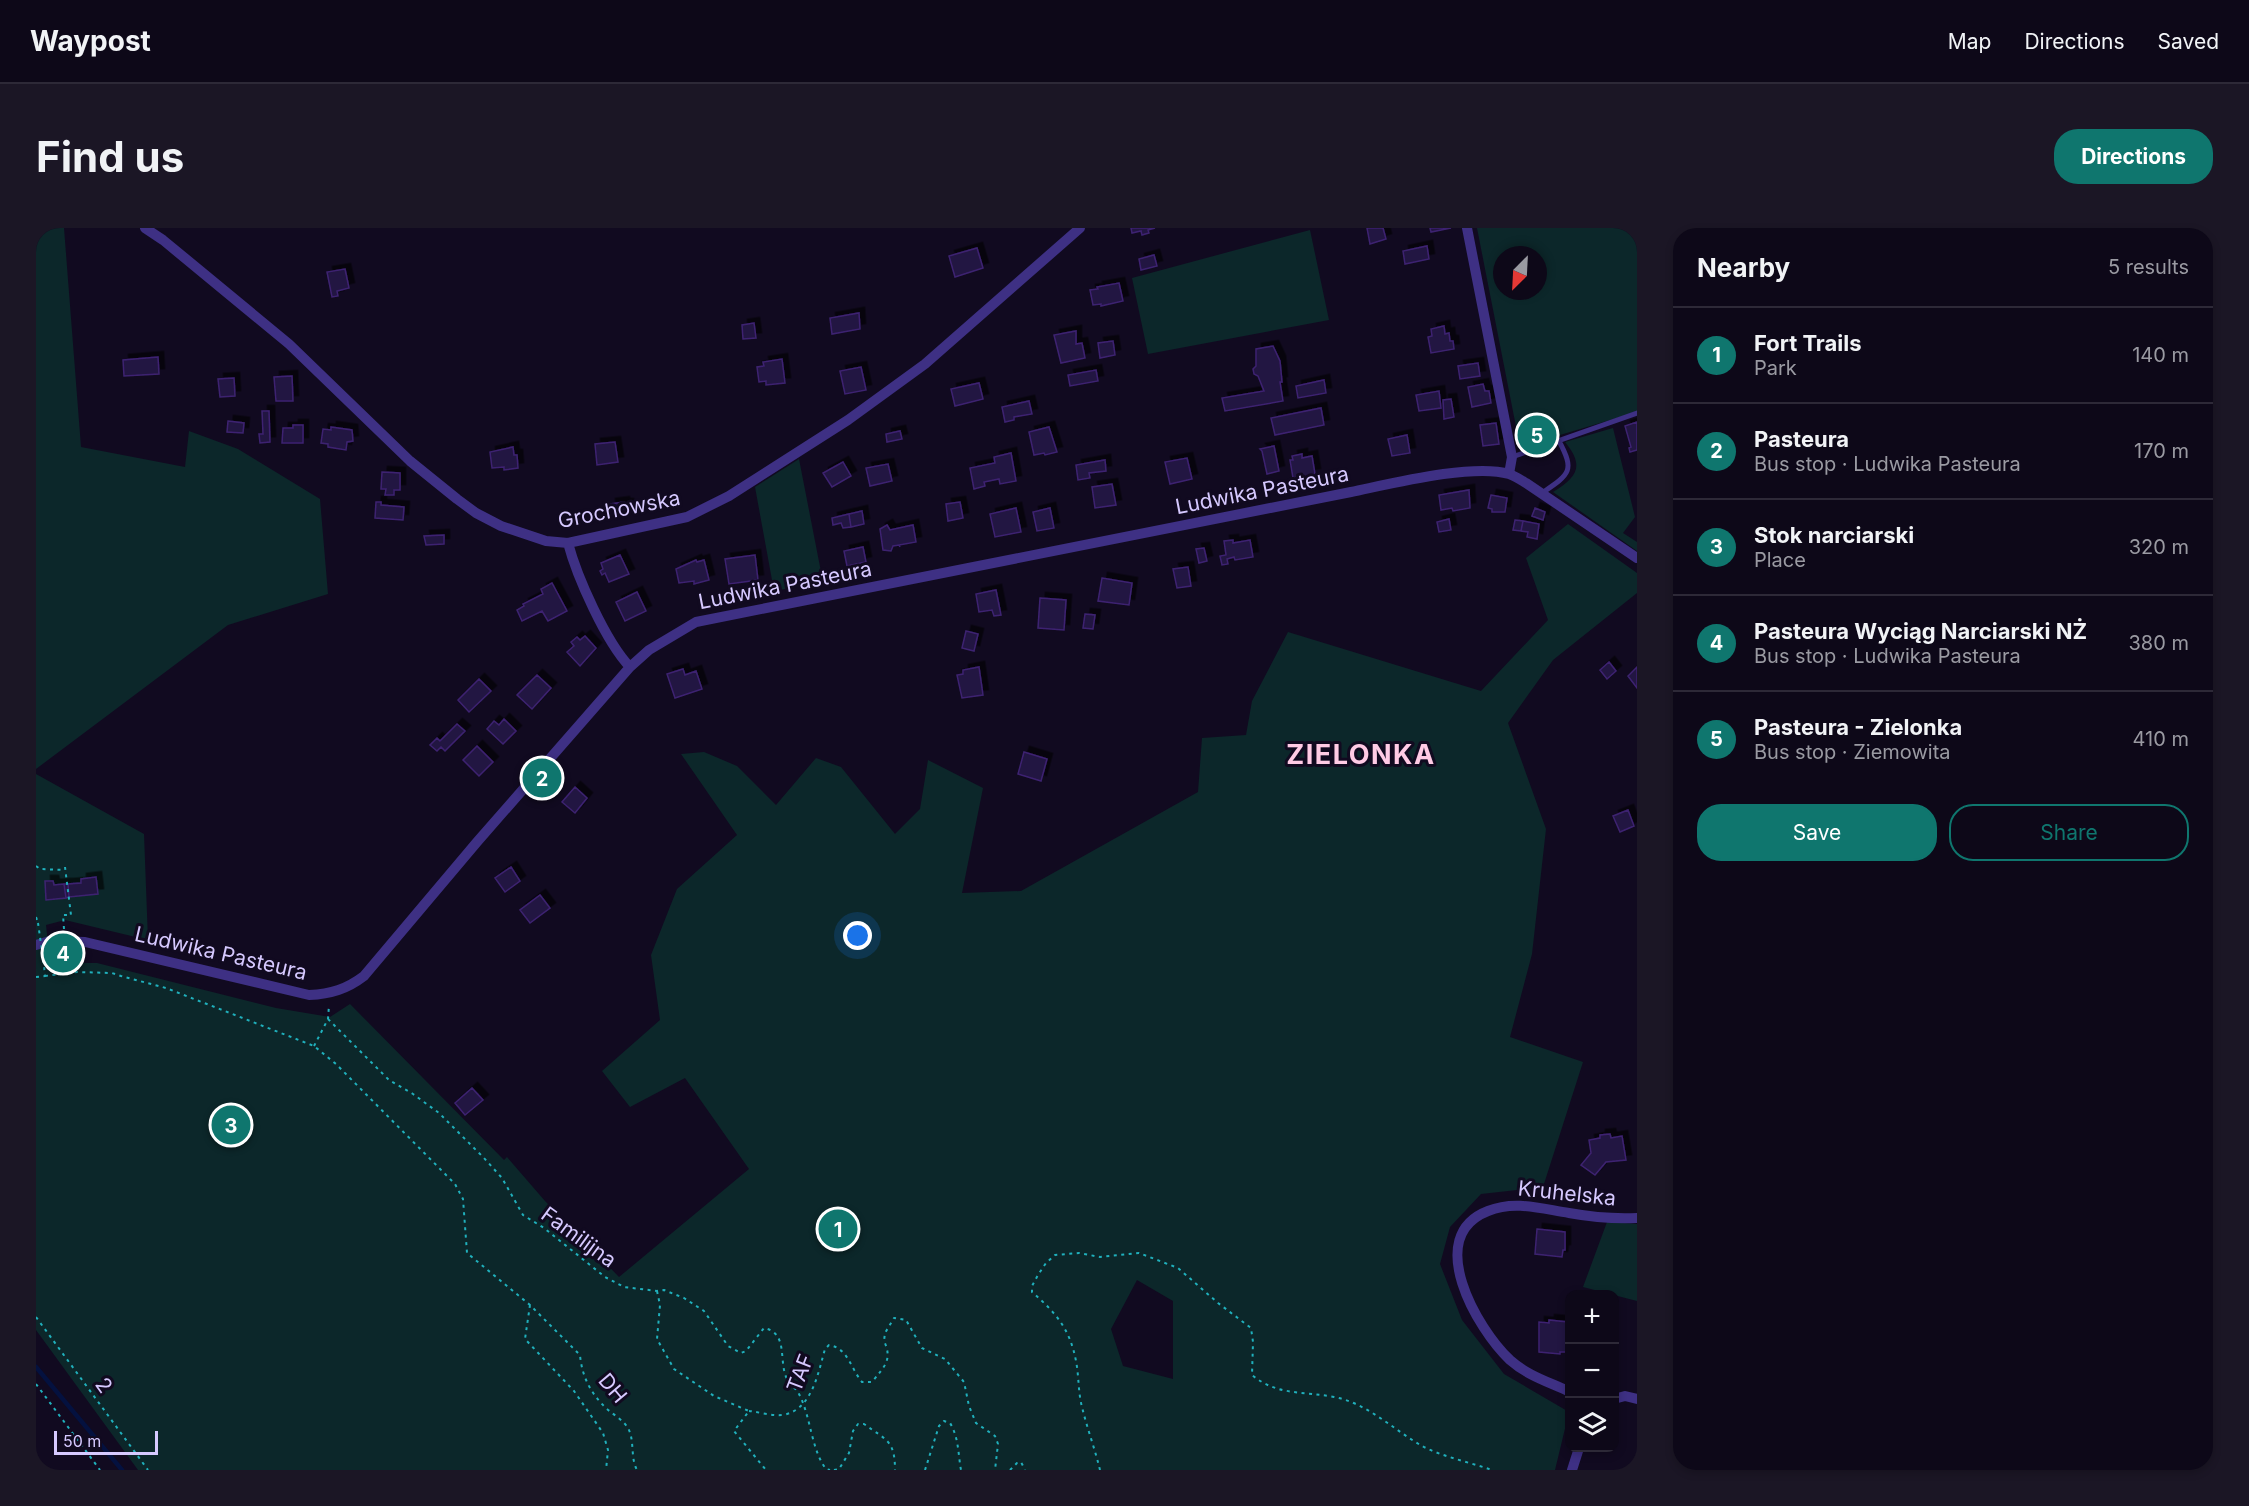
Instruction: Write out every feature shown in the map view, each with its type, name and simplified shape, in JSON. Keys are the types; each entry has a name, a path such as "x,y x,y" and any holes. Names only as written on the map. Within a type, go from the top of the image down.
{"street":[{"name":"Grochowska","path":"145,228 163,240 290,344 410,461 457,499 494,524 519,534 546,541 568,543 687,517 738,491 848,420 924,364 1080,228"},
{"path":"1467,228 1512,457 1509,474"},
{"name":"Ludwika Pasteura","path":"36,945 51,941 85,942 309,995 331,993 353,984 364,976 630,667 649,650 696,622 1414,480 1482,471 1509,474 1542,493 1637,558"},
{"path":"568,543 575,567 618,654 630,667"},
{"name":"Kruhelska","path":"1565,1390 1532,1376 1510,1359 1488,1334 1467,1298 1460,1277 1457,1259 1466,1227 1488,1211 1509,1205 1530,1206 1571,1214 1637,1218"},
{"path":"1618,1398 1625,1396 1637,1399"},
{"path":"1572,1470 1578,1452"}],"lane":[{"path":"1512,457 1637,414"},
{"path":"1542,493 1557,483 1569,469 1569,459 1558,441"}],"path":[{"path":"36,866 40,869 65,868 70,913"},
{"path":"36,917 45,976"},
{"path":"36,977 76,972 112,973 166,988 314,1046 328,1019 331,993"},
{"name":"Familijna","path":"328,1019 388,1080 413,1094 438,1113 484,1158 502,1178 523,1215 544,1228 605,1277 624,1287 664,1290 674,1294 704,1311 728,1346 741,1353 747,1351 764,1328 772,1329 778,1335 787,1379 799,1393 821,1462 826,1469 838,1469 849,1453 853,1431 858,1424 864,1424 892,1446 895,1452 895,1470"},
{"name":"DH","path":"314,1046 344,1072 455,1184 463,1199 467,1253 530,1305 580,1355 581,1367 589,1388 627,1427 632,1440 633,1462 637,1470"},
{"path":"1100,1470 1081,1405 1077,1384 1077,1363 1068,1331 1046,1304 1032,1292 1032,1286 1038,1275 1055,1255 1079,1253 1100,1257 1139,1252 1178,1268 1251,1328 1252,1375 1260,1382 1272,1388 1336,1397 1395,1427 1423,1446 1492,1470"},
{"name":"TAF","path":"657,1291 660,1305 657,1339 674,1369 714,1396 749,1411 779,1415 803,1405 812,1390 825,1348 829,1345 836,1346 844,1352 862,1382 872,1382 887,1361 889,1351 884,1341 889,1324 894,1317 906,1320 922,1348 945,1359 964,1382 969,1406 976,1423 995,1436 998,1444 995,1470"},
{"path":"530,1305 525,1339 574,1392 603,1433 609,1450 606,1470"},
{"name":"2","path":"36,1317 148,1470"},
{"path":"36,1384 100,1470"},
{"path":"749,1411 734,1431 766,1470"},
{"path":"926,1470 939,1426 944,1421 950,1423 953,1428 961,1470"},
{"path":"1010,1470 1021,1462 1025,1470"}],"green space":[{"path":"36,228 64,228 81,447 185,467 189,431 238,449 320,499 328,594 228,625 36,769"},
{"path":"1477,228 1637,228 1637,412 1520,447"},
{"path":"1310,230 1329,320 1148,354 1132,278"},
{"path":"1613,428 1635,517 1623,533 1637,542 1637,551 1553,492 1568,481 1576,470 1575,458 1565,442"},
{"path":"799,459 823,582 774,591 755,487"},
{"path":"1568,524 1637,573 1637,593 1553,660 1508,723 1546,829 1532,954 1510,1037 1583,1062 1543,1187 1481,1194 1450,1227 1440,1264 1462,1320 1504,1374 1565,1410 1565,1429 1555,1470 138,1470 36,1330 36,774 144,834 148,940 65,920 46,925 50,963 97,963 276,1008 330,1017 350,1004 504,1160 507,1157 545,1201 619,1277 749,1169 685,1078 630,1107 602,1071 660,1020 651,955 677,889 737,835 681,754 704,752 737,766 776,805 816,758 841,767 895,834 920,809 928,760 983,788 962,893 1021,891 1198,792 1202,738 1246,735 1252,701 1288,632 1481,691 1548,620 1526,558","holes":["1137,1280 1173,1301 1173,1379 1123,1366 1111,1329"]},
{"path":"1607,1222 1637,1224 1637,1301 1619,1296 1619,1290 1595,1290 1583,1287"}],"building":[{"path":"1131,228 1155,228 1142,235 1141,231 1132,233"},
{"path":"1367,228 1383,228 1386,239 1370,244"},
{"path":"1430,228 1451,228 1431,232"},
{"path":"1427,246 1429,259 1405,264 1403,251"},
{"path":"977,248 983,268 955,277 949,256"},
{"path":"1154,255 1157,266 1141,270 1139,259"},
{"path":"345,269 349,288 337,291 338,296 332,297 327,272"},
{"path":"1119,283 1123,301 1101,306 1101,304 1093,305 1090,290"},
{"path":"859,313 860,329 832,334 830,318"},
{"path":"754,323 756,338 743,339 742,325"},
{"path":"1444,326 1445,334 1449,333 1450,341 1453,341 1454,349 1431,353 1428,337 1432,336 1431,329"},
{"path":"1076,331 1076,344 1082,343 1085,358 1061,363 1054,335"},
{"path":"1113,341 1115,355 1100,358 1098,343"},
{"path":"1273,346 1280,361 1283,401 1225,411 1222,398 1264,391 1253,369 1256,366 1256,349"},
{"path":"158,357 159,374 124,376 123,360"},
{"path":"782,359 785,383 766,385 766,381 759,382 757,367 764,366 763,362"},
{"path":"1478,363 1480,376 1460,379 1458,366"},
{"path":"861,367 866,390 845,394 840,371"},
{"path":"1096,370 1098,381 1070,386 1068,375"},
{"path":"292,376 293,401 276,401 274,377"},
{"path":"234,378 235,396 220,397 218,379"},
{"path":"1324,380 1326,393 1298,398 1296,386"},
{"path":"979,383 983,399 955,406 951,389"},
{"path":"1483,384 1485,391 1489,391 1491,403 1472,407 1468,387"},
{"path":"1439,391 1441,408 1419,411 1416,395"},
{"path":"1451,399 1454,417 1444,419 1443,400"},
{"path":"1029,401 1032,414 1014,417 1014,420 1005,422 1002,407"},
{"path":"1321,408 1324,425 1275,435 1271,418"},
{"path":"262,411 269,411 270,442 260,443 259,434 263,434"},
{"path":"228,421 244,423 243,433 227,432"},
{"path":"1637,422 1637,450 1630,452 1631,447 1625,426"},
{"path":"1496,423 1499,444 1483,446 1480,425"},
{"path":"293,425 303,425 303,443 282,443 283,428 293,428"},
{"path":"331,427 352,430 353,441 347,442 346,450 328,447 328,444 321,443 323,429 331,430"},
{"path":"1049,427 1057,452 1034,455 1029,432"},
{"path":"900,431 902,439 887,442 886,434"},
{"path":"1407,435 1410,453 1392,456 1388,439"},
{"path":"615,442 618,462 597,465 595,444"},
{"path":"1274,446 1279,471 1267,474 1260,449"},
{"path":"513,447 514,455 517,455 518,468 504,470 504,467 492,468 490,452"},
{"path":"1011,453 1016,481 1000,484 999,479 984,482 985,486 974,489 970,468 995,463 994,457"},
{"path":"1302,454 1302,458 1312,456 1315,474 1293,478 1290,460 1293,460 1292,456"},
{"path":"1187,458 1192,479 1170,484 1165,462"},
{"path":"1105,460 1106,471 1089,473 1090,478 1078,480 1076,465"},
{"path":"843,462 851,476 832,487 823,473"},
{"path":"888,464 892,481 870,486 866,468"},
{"path":"382,472 400,473 400,490 394,490 394,495 385,495 386,489 381,489"},
{"path":"1112,484 1116,505 1095,508 1092,487"},
{"path":"1469,490 1470,508 1453,511 1452,508 1441,510 1439,495"},
{"path":"1491,495 1507,498 1505,512 1492,512 1492,509 1488,508"},
{"path":"376,502 381,502 381,505 404,507 403,520 375,518"},
{"path":"624,502 628,504 629,512 611,515 610,504"},
{"path":"960,502 963,518 948,521 946,504"},
{"path":"1016,508 1021,532 995,537 990,514"},
{"path":"1050,508 1054,528 1037,531 1033,512"},
{"path":"1535,508 1545,512 1543,520 1532,516"},
{"path":"862,511 864,524 851,527 849,514"},
{"path":"849,514 851,527 843,528 841,523 833,525 832,518"},
{"path":"1449,519 1451,530 1439,532 1437,522"},
{"path":"1515,520 1523,521 1521,531 1513,530"},
{"path":"1523,521 1539,524 1537,539 1527,537 1528,532 1521,531"},
{"path":"887,525 890,530 913,525 916,542 893,546 891,551 883,550 880,529"},
{"path":"444,535 444,544 426,545 424,536"},
{"path":"1233,540 1233,543 1250,540 1253,557 1235,560 1234,557 1227,559 1228,564 1222,565 1220,556 1226,555 1224,541"},
{"path":"863,547 866,562 847,566 844,551"},
{"path":"1204,548 1207,561 1199,563 1196,549"},
{"path":"620,555 629,574 609,582 605,573 602,575 600,571 603,569 601,563"},
{"path":"755,555 758,580 729,584 725,559"},
{"path":"696,560 697,562 704,560 709,580 694,584 694,581 679,583 676,569"},
{"path":"1188,567 1191,586 1177,588 1173,569"},
{"path":"1102,578 1132,583 1129,605 1098,601"},
{"path":"552,583 567,611 548,621 542,611 522,621 517,610 524,606 523,604 543,594 541,589"},
{"path":"996,590 1001,615 994,616 992,610 979,612 976,594"},
{"path":"637,592 646,611 625,621 616,602"},
{"path":"1040,598 1066,600 1064,630 1038,628"},
{"path":"1085,614 1095,615 1093,629 1083,628"},
{"path":"966,631 978,634 974,651 962,648"},
{"path":"585,636 596,648 580,666 567,652 574,646 571,642 577,637 580,640"},
{"path":"1609,662 1616,671 1607,679 1600,670"},
{"path":"979,667 983,695 962,698 957,675 963,674 963,670"},
{"path":"1637,667 1637,688 1628,676"},
{"path":"683,669 685,675 696,671 702,689 675,698 667,674"},
{"path":"537,675 551,688 532,709 517,695"},
{"path":"479,679 491,691 469,712 458,700"},
{"path":"504,719 516,731 503,744 487,729 494,721 499,725"},
{"path":"457,724 465,731 445,751 441,747 437,751 430,745 437,738 440,741"},
{"path":"477,746 493,762 479,776 463,760"},
{"path":"1024,752 1047,759 1041,781 1018,774"},
{"path":"575,787 587,798 575,813 562,802"},
{"path":"1628,810 1634,826 1620,832 1613,816"},
{"path":"511,867 520,881 505,892 495,878"},
{"path":"96,877 98,894 69,897 68,884 81,883 81,879"},
{"path":"45,881 53,881 54,885 64,884 66,898 46,900"},
{"path":"64,884 68,884 69,897 66,898"},
{"path":"540,895 550,908 530,923 520,910"},
{"path":"472,1088 483,1100 465,1115 455,1103"},
{"path":"1610,1134 1611,1138 1622,1136 1626,1160 1606,1162 1595,1175 1581,1165 1591,1153 1589,1140"},
{"path":"1537,1229 1565,1232 1565,1250 1563,1250 1562,1257 1535,1254"},
{"path":"1549,1320 1565,1322 1565,1352 1560,1352 1560,1354 1539,1352 1539,1322 1549,1323"}],"waterway":[{"path":"36,1367 122,1470"}],"place":[{"name":"Pasteura - Zielonka","path":"1537,435"},
{"name":"Pasteura","path":"542,778"},
{"name":"Pasteura Wyciąg Narciarski NŻ","path":"63,953"},
{"name":"Stok narciarski","path":"231,1125"},
{"name":"Fort Trails","path":"838,1229"}],"district":[{"name":"ZIELONKA","path":"1361,754"}]}
